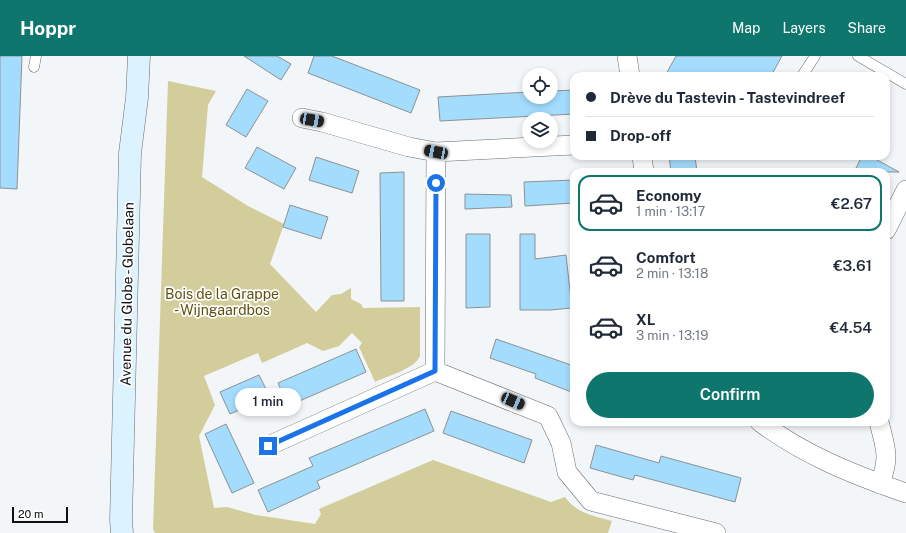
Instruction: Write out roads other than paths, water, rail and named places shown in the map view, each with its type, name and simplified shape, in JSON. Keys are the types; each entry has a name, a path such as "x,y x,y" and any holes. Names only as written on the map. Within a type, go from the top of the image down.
{"street":[{"name":"Avenue du Globe - Globelaan","path":"122,533 121,520 130,161 139,56"},
{"path":"627,56 629,72"},
{"path":"302,118 322,122 409,147 436,152 570,145"},
{"path":"435,371 436,152"},
{"path":"890,222 906,190"},
{"path":"268,446 435,371 548,416 561,443 567,472 591,501 716,533"},
{"path":"765,426 778,436 812,456 906,493"},
{"path":"880,426 887,457 887,466 880,484"}],"lane":[{"path":"34,67 36,56"},
{"path":"805,72 815,56"},
{"path":"858,56 885,72"},
{"path":"890,75 906,84"}],"park label":[{"name":"Bois de la Grappe - Wijngaardbos","path":"222,302"}]}
